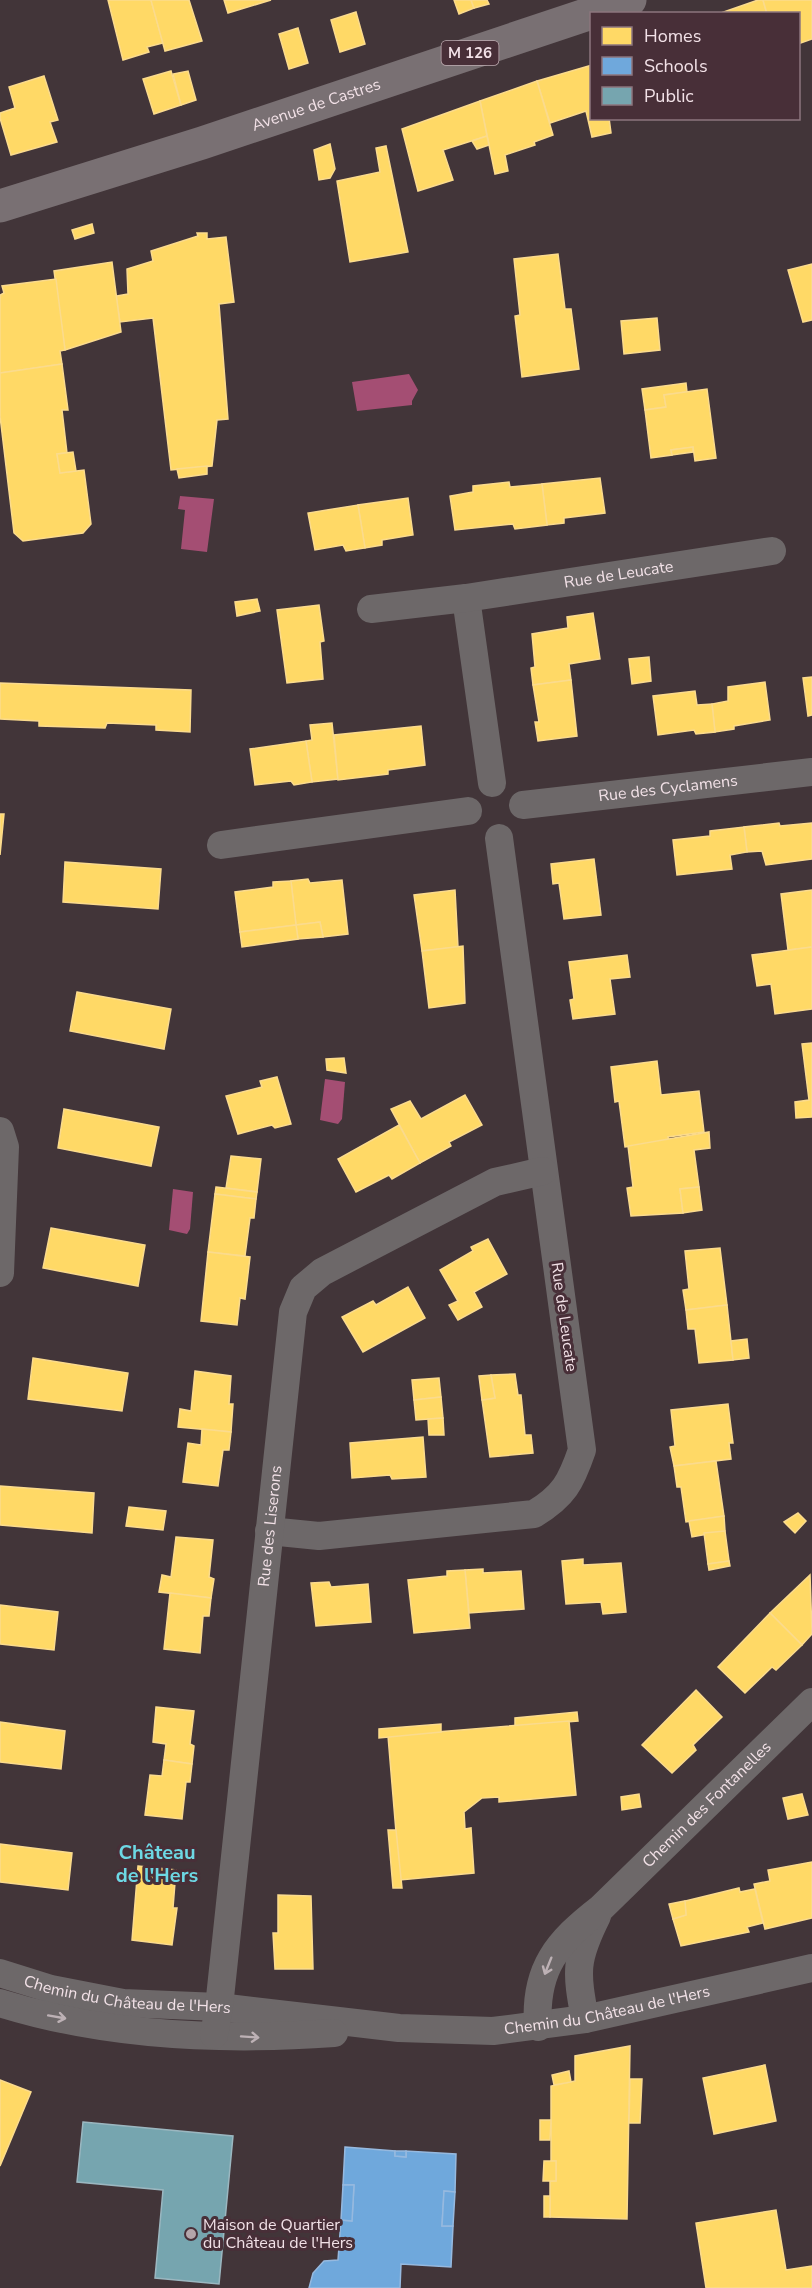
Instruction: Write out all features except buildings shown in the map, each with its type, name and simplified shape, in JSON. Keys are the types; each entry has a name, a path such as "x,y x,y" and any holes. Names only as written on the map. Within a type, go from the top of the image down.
{"main road":[{"name":"Avenue de Castres","path":"594,12 630,0"},
{"name":"Avenue de Castres","path":"0,206 202,143 590,13"}],"street":[{"name":"Rue de Leucate","path":"371,609 466,598 772,551"},
{"path":"466,598 492,783"},
{"name":"Rue des Cyclamens","path":"523,806 812,772"},
{"path":"492,783 512,788 523,806 523,816 518,826 510,834 499,838 488,837 478,832 471,822 468,811 474,793 492,783"},
{"path":"221,844 468,811"},
{"name":"Rue de Leucate","path":"269,1531 319,1536 534,1514 558,1499 574,1476 582,1450 499,838"},
{"path":"0,1131 5,1147 0,1273"},
{"name":"Rue des Liserons","path":"214,2035 219,2007 293,1312 303,1288 322,1272 495,1182 543,1171"},
{"name":"Chemin des Fontanelles","path":"538,2027 539,1990 548,1960 568,1934 601,1908 812,1702"},
{"name":"Chemin des Fontanelles","path":"585,2019 578,1963 581,1947 601,1908"},
{"name":"Chemin du Château de l'Hers","path":"0,1973 51,1989 123,2003 219,2007 399,2028 493,2031 538,2027 585,2019 812,1968"},
{"name":"Chemin du Château de l'Hers","path":"0,2003 40,2014 120,2028 214,2035 266,2038 399,2028"}],"shaded area":[{"path":"409,374 418,390 412,405 357,411 352,382"},
{"path":"180,496 214,499 207,552 181,549 185,510 178,509"},
{"path":"325,1079 345,1082 342,1119 338,1124 320,1120"},
{"path":"173,1189 193,1192 190,1229 187,1234 169,1230"}],"place":[{"name":"Maison de Quartier du Château de l'Hers","path":"191,2234"}],"district":[{"name":"Château de l'Hers","path":"157,1864"}]}
